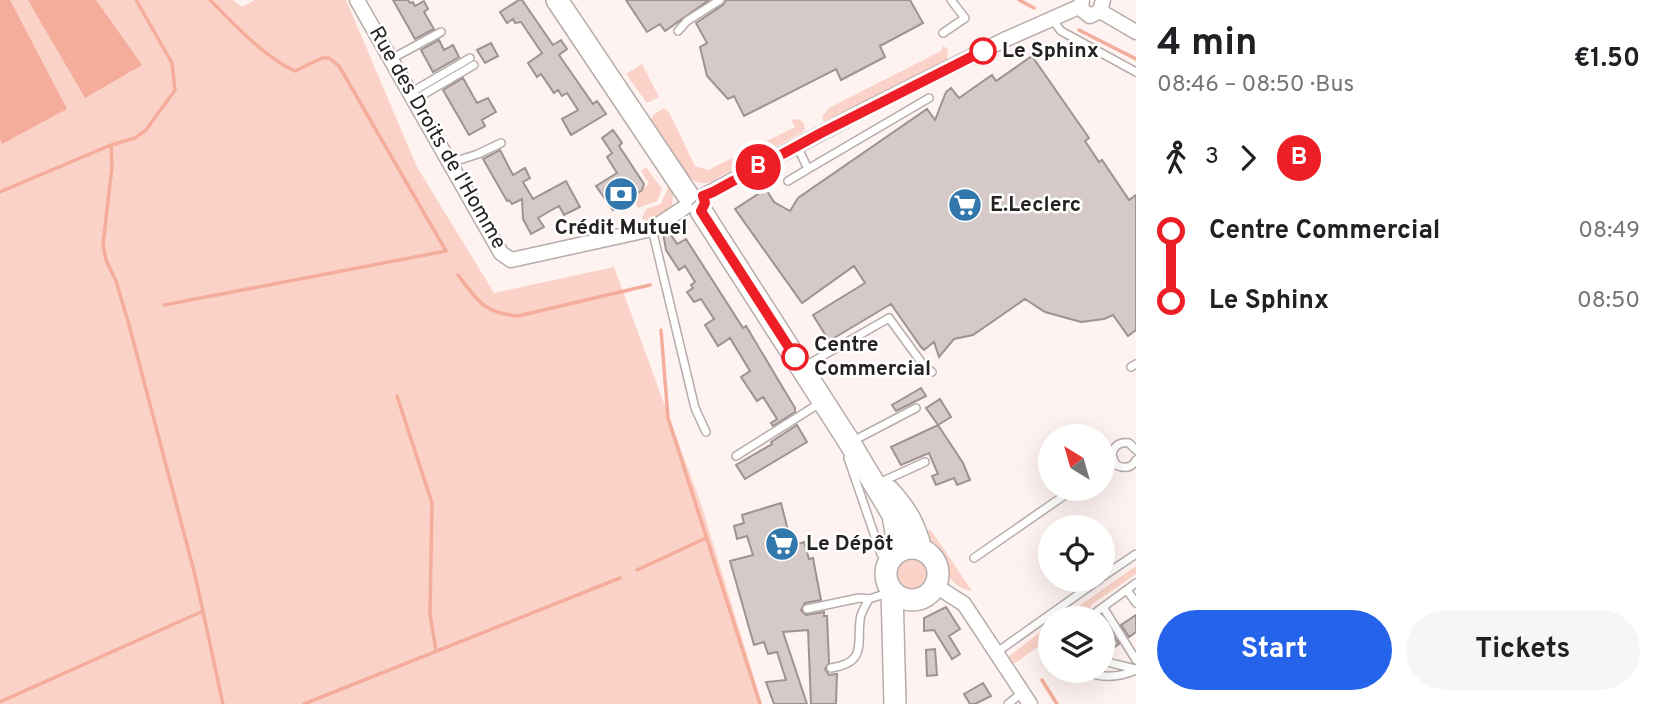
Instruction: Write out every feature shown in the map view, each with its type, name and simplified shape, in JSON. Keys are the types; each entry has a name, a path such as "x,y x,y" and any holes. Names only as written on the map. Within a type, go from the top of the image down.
{"main road":[{"path":"557,0 694,202 873,476 893,515 894,556 886,576 892,592 895,704"},
{"path":"873,476 906,510 922,549 935,561 938,578 936,586 917,600 903,622 904,704"},
{"path":"894,556 906,548 922,549"},
{"path":"892,592 908,600 917,600"}],"street":[{"name":"Rue des Droits de l'Homme","path":"357,0 501,253 511,260 652,229 694,202 797,146 1081,3"},
{"path":"1081,3 1083,12 1090,16 1101,4 1136,32"},
{"path":"936,586 964,604 1026,698"}],"lane":[{"path":"678,31 687,21 720,0"},
{"path":"943,33 965,18 951,0"},
{"path":"1051,19 1061,31 1136,72"},
{"path":"391,59 441,32"},
{"path":"412,97 472,62"},
{"path":"788,181 929,98"},
{"path":"450,163 500,143"},
{"path":"797,146 807,169"},
{"path":"652,229 695,408 706,432"},
{"path":"802,368 889,318 924,366 932,372"},
{"path":"736,456 823,400"},
{"path":"894,556 881,554 846,453 849,441 916,408"},
{"path":"1115,448 1117,444 1129,443 1136,448"},
{"path":"873,476 925,462"},
{"path":"1115,463 1124,468 1134,466"},
{"path":"974,558 1056,501"},
{"path":"1115,568 1136,554"},
{"path":"1103,606 1136,583"},
{"path":"1126,590 1136,603"},
{"path":"807,609 859,598 869,599 892,592"},
{"path":"1066,606 1084,592"},
{"path":"831,668 851,660 861,647 861,615 869,599"},
{"path":"997,652 1038,626"},
{"path":"1115,627 1136,660"},
{"path":"1115,664 1136,669"},
{"path":"1115,676 1136,669"},
{"path":"1007,704 1026,698"}],"shaded area":[{"path":"0,0 233,0 242,7 255,0 346,0 417,167 494,293 614,267 701,504 762,704 0,704"},
{"path":"0,0 10,0 67,109 2,144 0,139"},
{"path":"28,0 96,0 142,65 85,98"},
{"path":"943,46 948,49 947,60 824,122 822,117 829,108 941,51"},
{"path":"642,64 659,97 647,103 626,74"},
{"path":"664,108 669,112 695,166 708,170 795,127 791,120 798,119 803,122 805,129 712,181 702,183 694,181 680,167 650,123 653,115"},
{"path":"646,167 662,189 657,201 638,208 631,198 649,184 641,171"},
{"path":"669,185 673,196 672,207 649,223 642,219 646,209 661,204"},
{"path":"930,529 972,591 960,587 949,576 939,554 926,536"},
{"path":"913,554 926,560 932,573 926,586 913,592 900,586 894,573 900,560"},
{"path":"1136,566 1136,574 1115,588 1115,581"},
{"path":"1099,592 1110,592 1091,606 1079,606"},
{"path":"1038,634 1038,647 1012,665 1009,656"}],"building":[{"path":"393,0 408,0 415,6 424,1 428,9 424,12 434,29 415,39"},
{"path":"522,0 553,45 561,40 567,49 559,55 593,104 597,101 606,114 571,135 562,119 578,110 567,93 562,96 558,90 554,93 541,74 537,77 528,63 542,53 521,22 515,23 513,19 507,23 500,12"},
{"path":"626,0 709,0 665,31 660,24 647,32"},
{"path":"726,0 910,0 923,23 880,46 885,57 841,80 836,69 744,116 734,96 728,99 707,76 700,47 707,43 696,23 723,5"},
{"path":"439,40 444,50 453,45 459,57 433,72 421,50"},
{"path":"491,43 498,56 485,63 477,50"},
{"name":"E.Leclerc","path":"1032,56 1089,138 1085,141 1099,162 1102,160 1129,200 1136,195 1136,330 1128,336 1113,315 1081,322 1045,312 1025,299 973,335 954,339 939,357 934,342 924,350 921,347 891,304 829,341 813,315 865,283 854,266 802,303 735,209 766,189 774,202 790,211 798,198 927,109 935,120 946,92 951,88 959,98 992,75 996,81"},
{"path":"463,78 477,103 488,98 496,112 482,120 485,126 469,135 443,90"},
{"path":"613,130 622,143 619,146 644,184 642,190 613,210 596,186 617,173 607,157 612,153 602,138"},
{"path":"500,150 513,175 525,168 530,178 523,182 533,199 566,181 580,207 564,215 559,206 538,218 544,227 531,234 523,219 522,199 512,204 507,201 483,159"},
{"path":"668,230 677,244 686,239 743,328 746,326 795,408 795,412 773,426 771,423 777,419 763,397 757,401 741,377 750,371 730,338 718,346 705,325 714,319 701,299 694,302 687,292 693,288 691,285 695,282 685,266 679,270 666,250 663,233"},
{"path":"921,388 926,396 896,411 892,405"},
{"path":"940,399 951,417 938,425 926,408"},
{"path":"797,425 807,442 745,479 736,465 772,444 771,442"},
{"path":"938,425 963,463 970,480 957,485 954,478 936,485 932,476 938,474 929,453 901,465 891,447"},
{"path":"781,503 792,546 804,542 809,559 813,558 821,600 805,603 801,610 806,615 824,612 824,616 827,616 829,663 825,669 829,675 837,674 836,704 811,704 808,630 783,632 807,704 774,704 766,682 786,680 777,652 768,654 764,642 754,645 730,561 753,555 747,536 737,539 734,526 744,523 742,515"},
{"path":"946,607 960,629 949,636 960,654 952,659 934,630 924,631 924,618"},
{"path":"1136,615 1136,632 1129,637 1121,625"},
{"path":"935,649 937,675 927,676 926,650"},
{"path":"983,683 991,696 970,704 964,694"}],"waterway":[{"path":"0,192 111,145 135,138 146,130 175,90 172,63 136,0"},
{"path":"164,305 446,251 339,66 329,58 322,58 295,71 261,49 210,0"},
{"path":"1019,0 1034,8"},
{"path":"1079,30 1136,59"},
{"path":"111,145 112,167 103,244 106,260 116,281 128,321 195,575 223,704"},
{"path":"458,275 489,309 518,316 650,285"},
{"path":"661,330 668,418 760,704"},
{"path":"397,396 432,503 430,614 436,651"},
{"path":"637,570 706,538"},
{"path":"304,704 620,578"},
{"path":"0,702 203,611"},
{"path":"1044,683 1057,704"}],"bus line":[{"name":"B","path":"795,357 716,238 701,211 705,206 703,196 983,51"}],"place":[{"name":"Le Sphinx","path":"983,51"},
{"name":"Crédit Mutuel","path":"621,194"},
{"name":"E.Leclerc","path":"965,205"},
{"name":"Centre Commercial","path":"795,357"},
{"name":"Le Dépôt","path":"782,544"}]}
